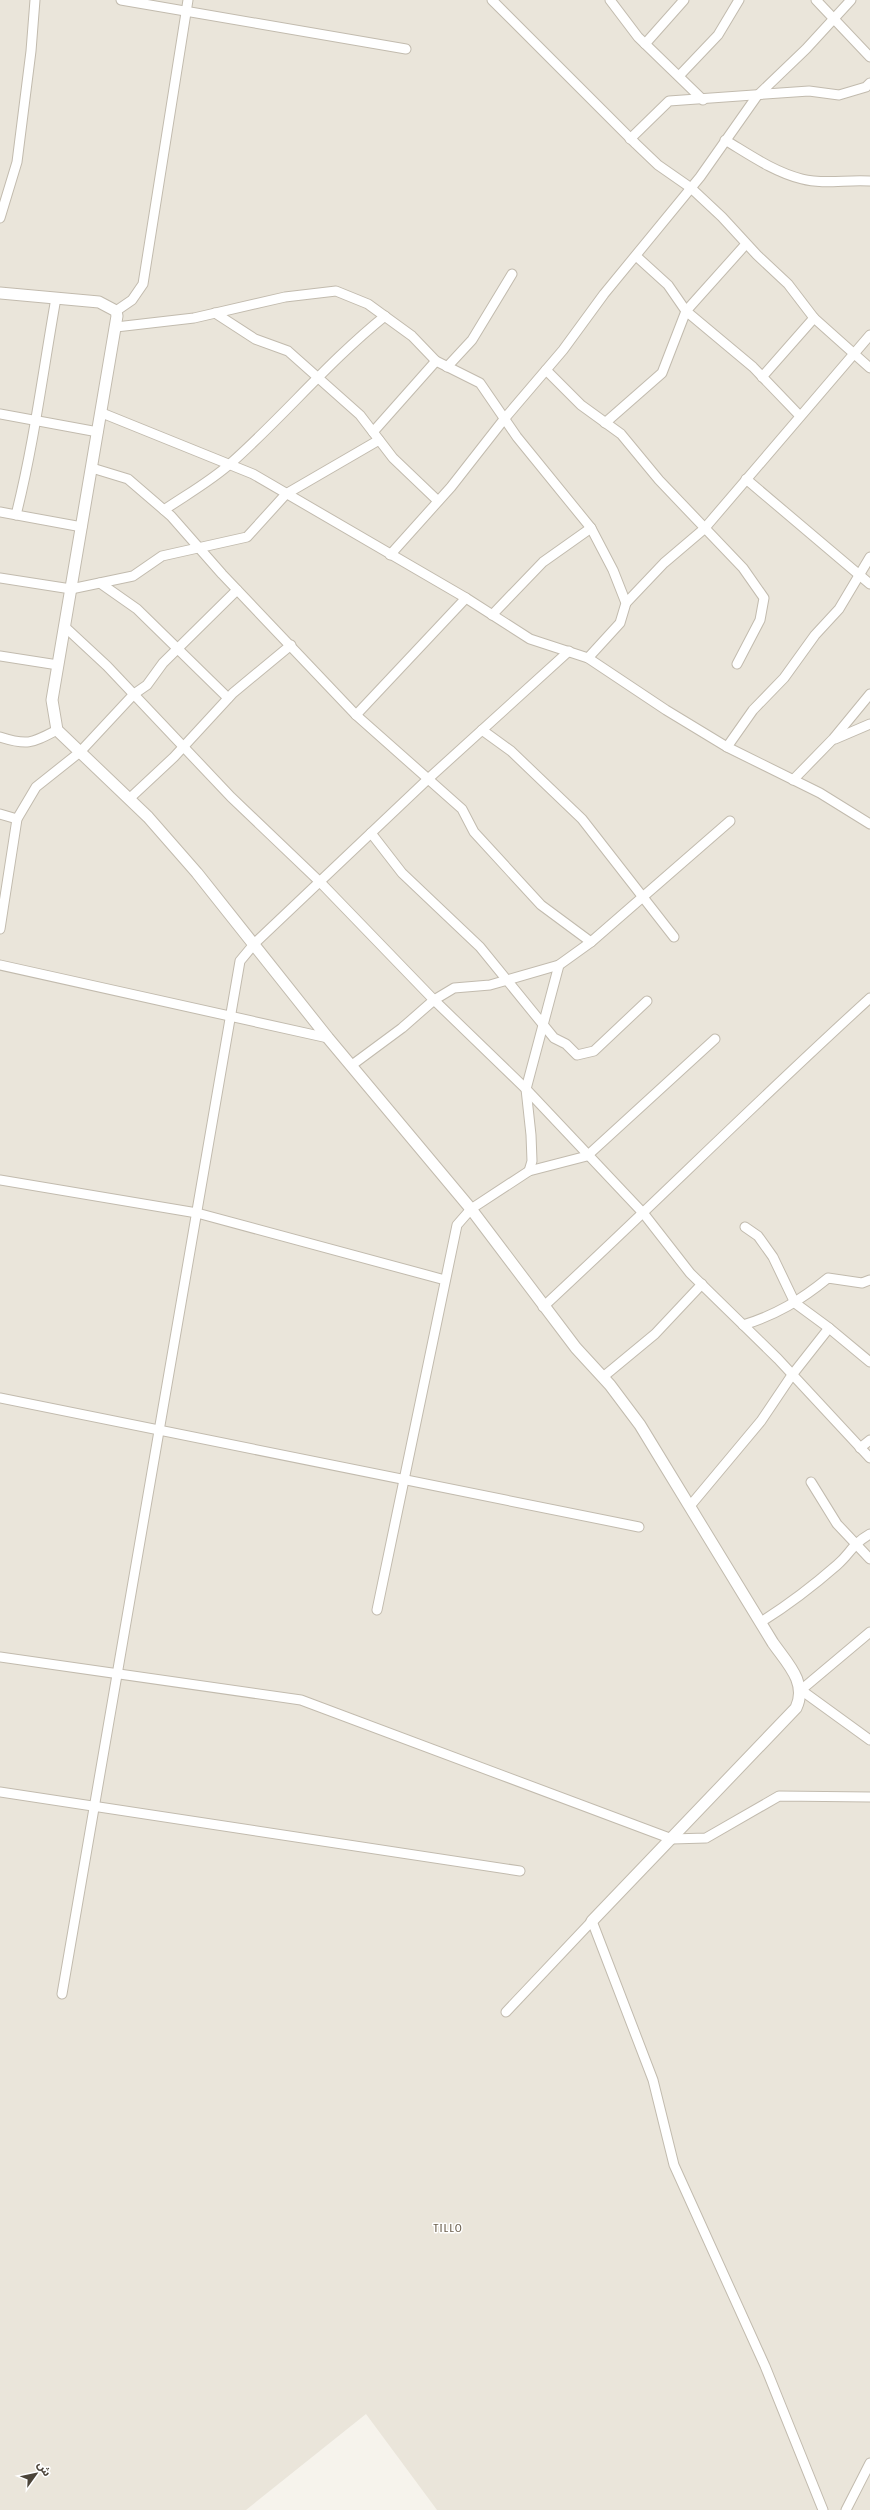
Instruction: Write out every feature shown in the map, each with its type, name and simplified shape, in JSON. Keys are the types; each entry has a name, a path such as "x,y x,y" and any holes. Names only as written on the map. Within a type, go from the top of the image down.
{"street":[{"path":"0,218 16,162 31,51 35,0"},
{"path":"121,0 406,49"},
{"path":"116,311 132,300 143,284 188,0"},
{"path":"492,0 630,139 658,165 691,188 788,284 814,318 870,368"},
{"path":"610,0 645,44 703,100"},
{"path":"645,44 684,0"},
{"path":"679,76 718,35 739,0"},
{"path":"816,0 870,58"},
{"path":"390,555 438,501 546,370 604,294 691,188 757,96 851,0"},
{"path":"630,139 669,101 703,100 809,91 839,95 866,87 870,83"},
{"path":"725,140 773,168 803,179 837,182 870,181"},
{"path":"605,423 662,374 686,311 746,244"},
{"path":"636,256 668,285 686,311 762,377 800,416"},
{"path":"447,366 472,340 512,274"},
{"path":"116,327 194,318 285,296 336,291 368,304 412,336 436,361 480,383 517,437 591,528 613,570 626,603"},
{"path":"0,293 100,302 116,311"},
{"path":"16,515 31,455 34,420 56,298"},
{"path":"116,311 116,327 52,700 57,730 164,834 254,943 328,1038 471,1209 543,1306 603,1377 640,1425 761,1622 797,1677 801,1690 801,1698 796,1708 506,2012"},
{"path":"215,313 255,339 288,351 360,415 392,458 438,501"},
{"path":"164,510 230,464 278,419 350,344 384,316"},
{"path":"762,377 814,318"},
{"path":"588,658 620,623 626,603 664,563 704,529 870,334"},
{"path":"373,432 436,361"},
{"path":"546,370 582,405 621,434 704,529 743,568 764,598 760,620 737,664"},
{"path":"102,412 253,474 466,598 530,639 588,658 666,710 727,747 794,780 870,824"},
{"path":"0,414 98,432"},
{"path":"0,578 71,589 133,576 162,556 247,537 286,494 379,440"},
{"path":"92,468 128,479 164,510 237,590 356,715 462,809 474,832 541,905 591,942"},
{"path":"746,479 870,584"},
{"path":"0,512 82,527"},
{"path":"492,615 543,562 591,528"},
{"path":"727,747 753,710 784,678 815,635 840,608 870,557"},
{"path":"100,583 136,609 176,650 228,698"},
{"path":"0,929 4,882 17,819 36,787 80,752 134,694 147,685 163,663 237,590"},
{"path":"356,715 466,598"},
{"path":"65,627 134,694 182,747 320,882 434,1000 526,1089 587,1156 644,1214 702,1284 792,1375 870,1458"},
{"path":"129,799 182,747 228,698 291,645"},
{"path":"62,1994 240,961 254,943 428,779 569,651"},
{"path":"0,656 58,665"},
{"path":"794,780 833,739 870,694"},
{"path":"833,739 870,724"},
{"path":"0,737 20,744 36,741 57,730"},
{"path":"482,730 512,751 582,819 674,937"},
{"path":"0,814 17,819"},
{"path":"352,1065 402,1028 434,1000 454,988 490,985 558,966 591,942 730,821"},
{"path":"371,833 402,873 480,947 543,1021 554,1038 566,1044 577,1054 594,1051 647,1001"},
{"path":"0,965 328,1038"},
{"path":"529,1171 532,1161 526,1089 558,966"},
{"path":"543,1306 644,1214 800,1062 870,998"},
{"path":"376,1610 402,1480 457,1225 471,1209 529,1171 587,1156 715,1039"},
{"path":"0,1180 197,1213 445,1280"},
{"path":"744,1227 758,1236 773,1257 795,1303 829,1328 870,1362"},
{"path":"743,1325 772,1316 795,1303 828,1278 862,1283 870,1280"},
{"path":"603,1377 655,1334 702,1284"},
{"path":"690,1506 761,1421 792,1375 829,1328"},
{"path":"0,1398 639,1527"},
{"path":"860,1448 870,1440"},
{"path":"811,1482 837,1524 856,1542 870,1559"},
{"path":"761,1622 796,1599 839,1563 856,1542 870,1534"},
{"path":"801,1690 870,1632"},
{"path":"0,1657 301,1700 672,1839 706,1838 779,1796 870,1797"},
{"path":"801,1690 870,1740"},
{"path":"0,1792 520,1871"},
{"path":"592,1921 653,2080 674,2165 765,2366 823,2510"},
{"path":"846,2510 870,2463"}],"shaded area":[{"path":"0,0 870,0 870,2510 437,2510 366,2414 246,2510 0,2510"}],"district":[{"name":"TILLO","path":"448,2228"}]}
